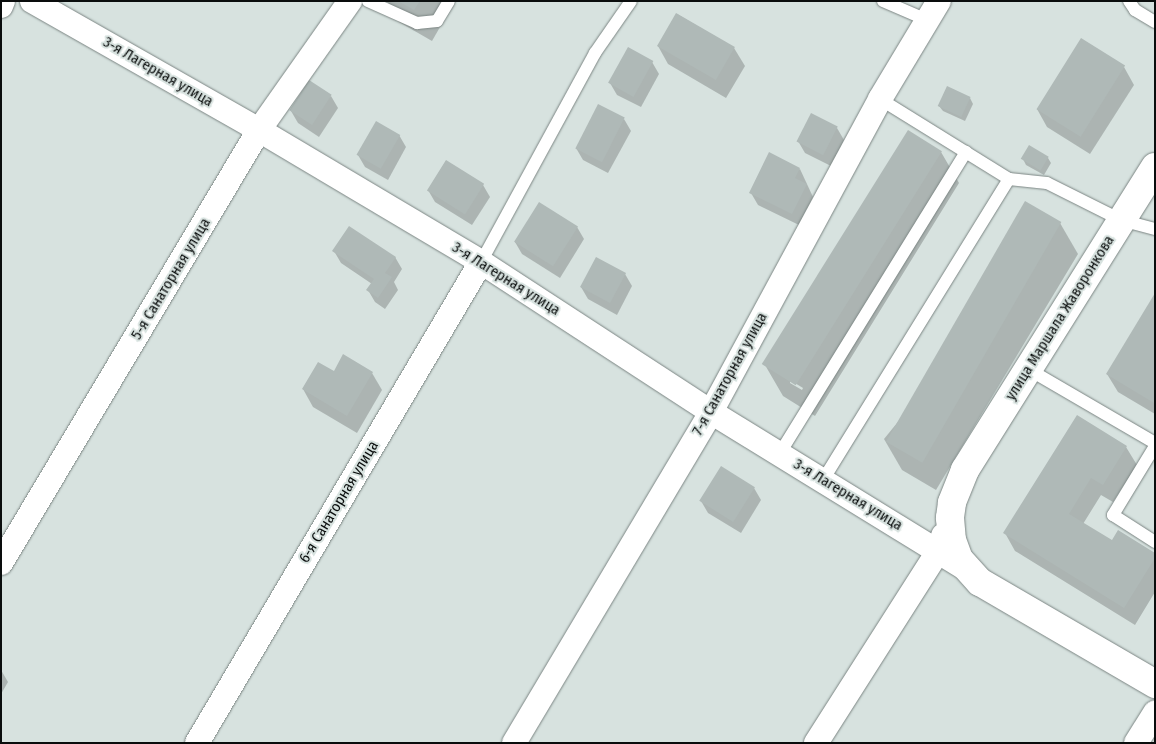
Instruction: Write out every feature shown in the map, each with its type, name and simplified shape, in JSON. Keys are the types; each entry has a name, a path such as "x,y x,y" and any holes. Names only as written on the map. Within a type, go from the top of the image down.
{"main road":[{"name":"улица Маршала Жаворонкова","path":"965,470 1155,167"},
{"name":"3-я Лагерная улица","path":"965,470 952,503 952,540 959,559 970,572 993,590 1155,684"}],"street":[{"path":"1,6 4,1"},
{"name":"3-я Лагерная улица","path":"32,1 259,130 481,262 711,412 939,550 970,572"},
{"name":"5-я Санаторная улица","path":"1,563 259,130 350,1"},
{"name":"7-я Санаторная улица","path":"514,743 711,412 880,98 933,11"},
{"name":"6-я Санаторная улица","path":"197,743 481,262"},
{"path":"816,743 939,550 952,503"},
{"path":"1136,743 1155,713"}],"lane":[{"path":"368,1 417,24 437,21 449,1"},
{"path":"481,262 595,53 631,1"},
{"path":"884,1 933,11"},
{"path":"1129,1 1134,10 1155,22"},
{"path":"880,98 1009,179 1047,183 1122,220 1155,229"},
{"path":"780,453 966,152"},
{"path":"823,480 1009,179"},
{"path":"1028,369 1155,445 1113,516 1155,542"}],"building":[{"path":"398,1 420,1 414,10"},
{"path":"676,13 735,47 716,80 657,46"},
{"path":"1081,38 1125,66 1081,137 1036,109"},
{"path":"628,47 653,61 633,97 608,83"},
{"path":"309,80 332,95 312,125 289,110"},
{"path":"947,86 971,97 961,117 938,106"},
{"path":"598,104 625,118 602,162 575,149"},
{"path":"811,113 838,127 823,155 796,142"},
{"path":"376,121 400,135 381,169 356,155"},
{"path":"908,130 942,151 796,385 762,364"},
{"path":"1029,145 1049,157 1040,171 1021,159"},
{"path":"769,152 800,168 795,178 807,184 792,214 749,193"},
{"path":"446,160 484,184 465,214 427,191"},
{"path":"1025,201 1061,222 922,463 886,442"},
{"path":"539,202 578,226 553,266 514,242"},
{"path":"349,226 396,257 385,273 392,277 378,298 366,290 374,279 332,251"},
{"path":"596,257 626,273 610,303 580,287"},
{"path":"1155,293 1155,402 1154,403 1106,374"},
{"path":"343,354 373,372 347,416 302,389 318,362 334,371"},
{"path":"1077,415 1127,446 1103,485 1091,478 1069,514 1112,540 1118,530 1155,553 1155,558 1124,608 1003,533"},
{"path":"721,466 755,487 733,522 699,501"}]}
